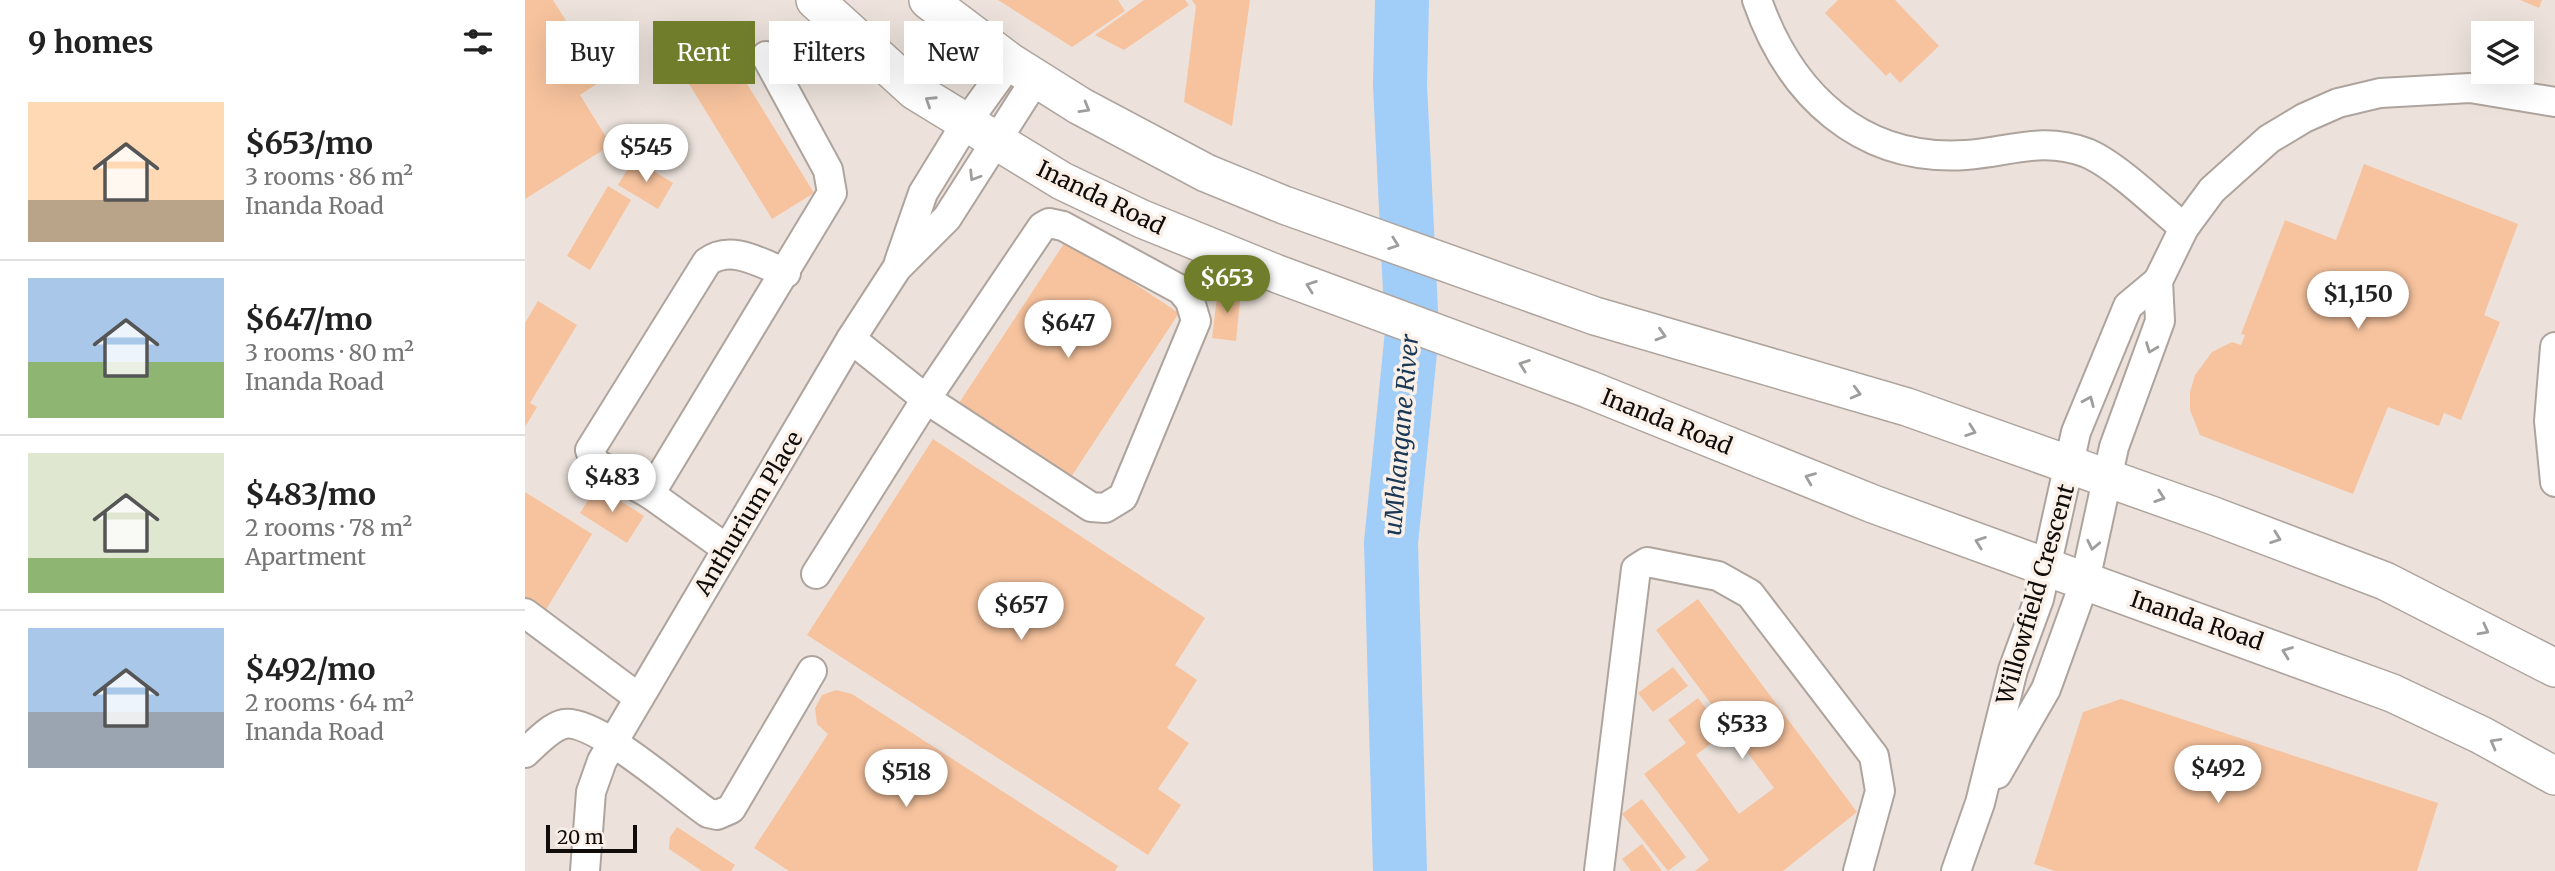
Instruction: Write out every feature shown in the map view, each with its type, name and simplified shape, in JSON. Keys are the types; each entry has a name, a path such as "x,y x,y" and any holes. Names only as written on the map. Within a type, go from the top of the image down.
{"main road":[{"name":"Inanda Road","path":"815,0 915,91 1062,181 1142,219 1275,273 1588,389 1874,504 2392,693 2481,735 2555,776"},
{"path":"928,0 1024,70 1080,106 1206,173 1284,205 1595,316 1907,407 2385,580 2555,668"}],"street":[{"path":"1757,0 1769,33 1790,69 1815,99 1849,127 1884,145 1923,155 1968,155 2020,145 2055,145 2088,154 2184,228"},
{"path":"650,494 830,202 833,186 828,170 766,56"},
{"name":"Anthurium Place","path":"585,871 591,792 608,751 851,339 897,268 947,218 981,133 1024,70"},
{"name":"Willowfield Crescent","path":"1957,871 1980,803 2013,670 2039,599 2044,566 2071,466 2076,432 2128,306 2158,281 2184,228 2212,190 2269,139 2304,118 2338,103 2380,93 2470,88 2555,102"},
{"path":"816,574 926,399 1042,227 1049,223 1063,226 1181,290 1190,301 1196,321 1123,497 1105,508 1091,507 926,399 851,339"},
{"path":"727,549 650,494 595,463 590,454 707,262 715,256 730,252 786,273"},
{"name":"Willowfield Crescent","path":"1980,803 2046,689 2085,581 2114,446 2161,321 2158,281"},
{"path":"2555,347 2549,421 2555,482"},
{"path":"1599,871 1636,569 1647,562 1718,576 1750,594 1874,756 1879,769 1880,791 1858,871"},
{"path":"525,613 639,698"},
{"path":"525,753 565,724 708,813 725,813 812,671"}],"building":[{"path":"525,0 553,0 566,21 546,21 546,84 597,84 580,95 611,145 525,199"},
{"path":"998,0 1118,0 1125,11 1072,47"},
{"path":"1144,0 1185,0 1189,5 1124,50 1095,35"},
{"path":"1192,0 1250,0 1232,126 1184,102 1196,6"},
{"path":"1838,0 1895,0 1939,46 1900,83 1890,72 1886,76 1825,13"},
{"path":"2520,0 2542,0 2539,8"},
{"path":"689,84 747,84 814,193 772,219"},
{"path":"634,159 673,183 658,209 618,185"},
{"path":"2364,164 2518,224 2484,315 2500,322 2461,420 2444,413 2439,426 2388,407 2353,494 2200,435 2190,410 2190,392 2195,375 2212,352 2232,342 2241,345 2245,335 2241,334 2285,220 2336,240"},
{"path":"608,186 631,200 590,270 567,256"},
{"path":"1067,239 1179,313 1069,480 957,406"},
{"path":"1218,288 1241,291 1236,341 1212,338"},
{"path":"538,301 577,325 530,403 537,407 525,427 525,323"},
{"path":"933,439 1205,618 1175,665 1197,680 1167,728 1189,743 1158,789 1181,805 1148,855 807,635"},
{"path":"597,486 644,516 627,543 580,513"},
{"path":"525,492 592,534 539,621 525,613"},
{"path":"1698,599 1857,812 1783,871 1695,871 1709,860 1644,774 1686,743 1668,720 1698,698 1725,733 1696,755 1739,814 1774,788 1656,630"},
{"path":"1673,667 1688,686 1653,712 1638,693"},
{"path":"836,690 852,694 1118,866 1115,871 789,871 754,848 828,734 817,724 815,708 822,695"},
{"path":"2121,699 2438,803 2417,871 2055,871 2034,864 2083,712"},
{"path":"1642,799 1686,857 1668,871 1622,814"},
{"path":"677,827 735,865 731,871 702,871 669,849 670,837"},
{"path":"1642,844 1662,871 1631,871 1622,859"}],"waterway":[{"name":"uMhlangane River","path":"1400,871 1391,543 1412,332 1400,85 1402,0"}]}
